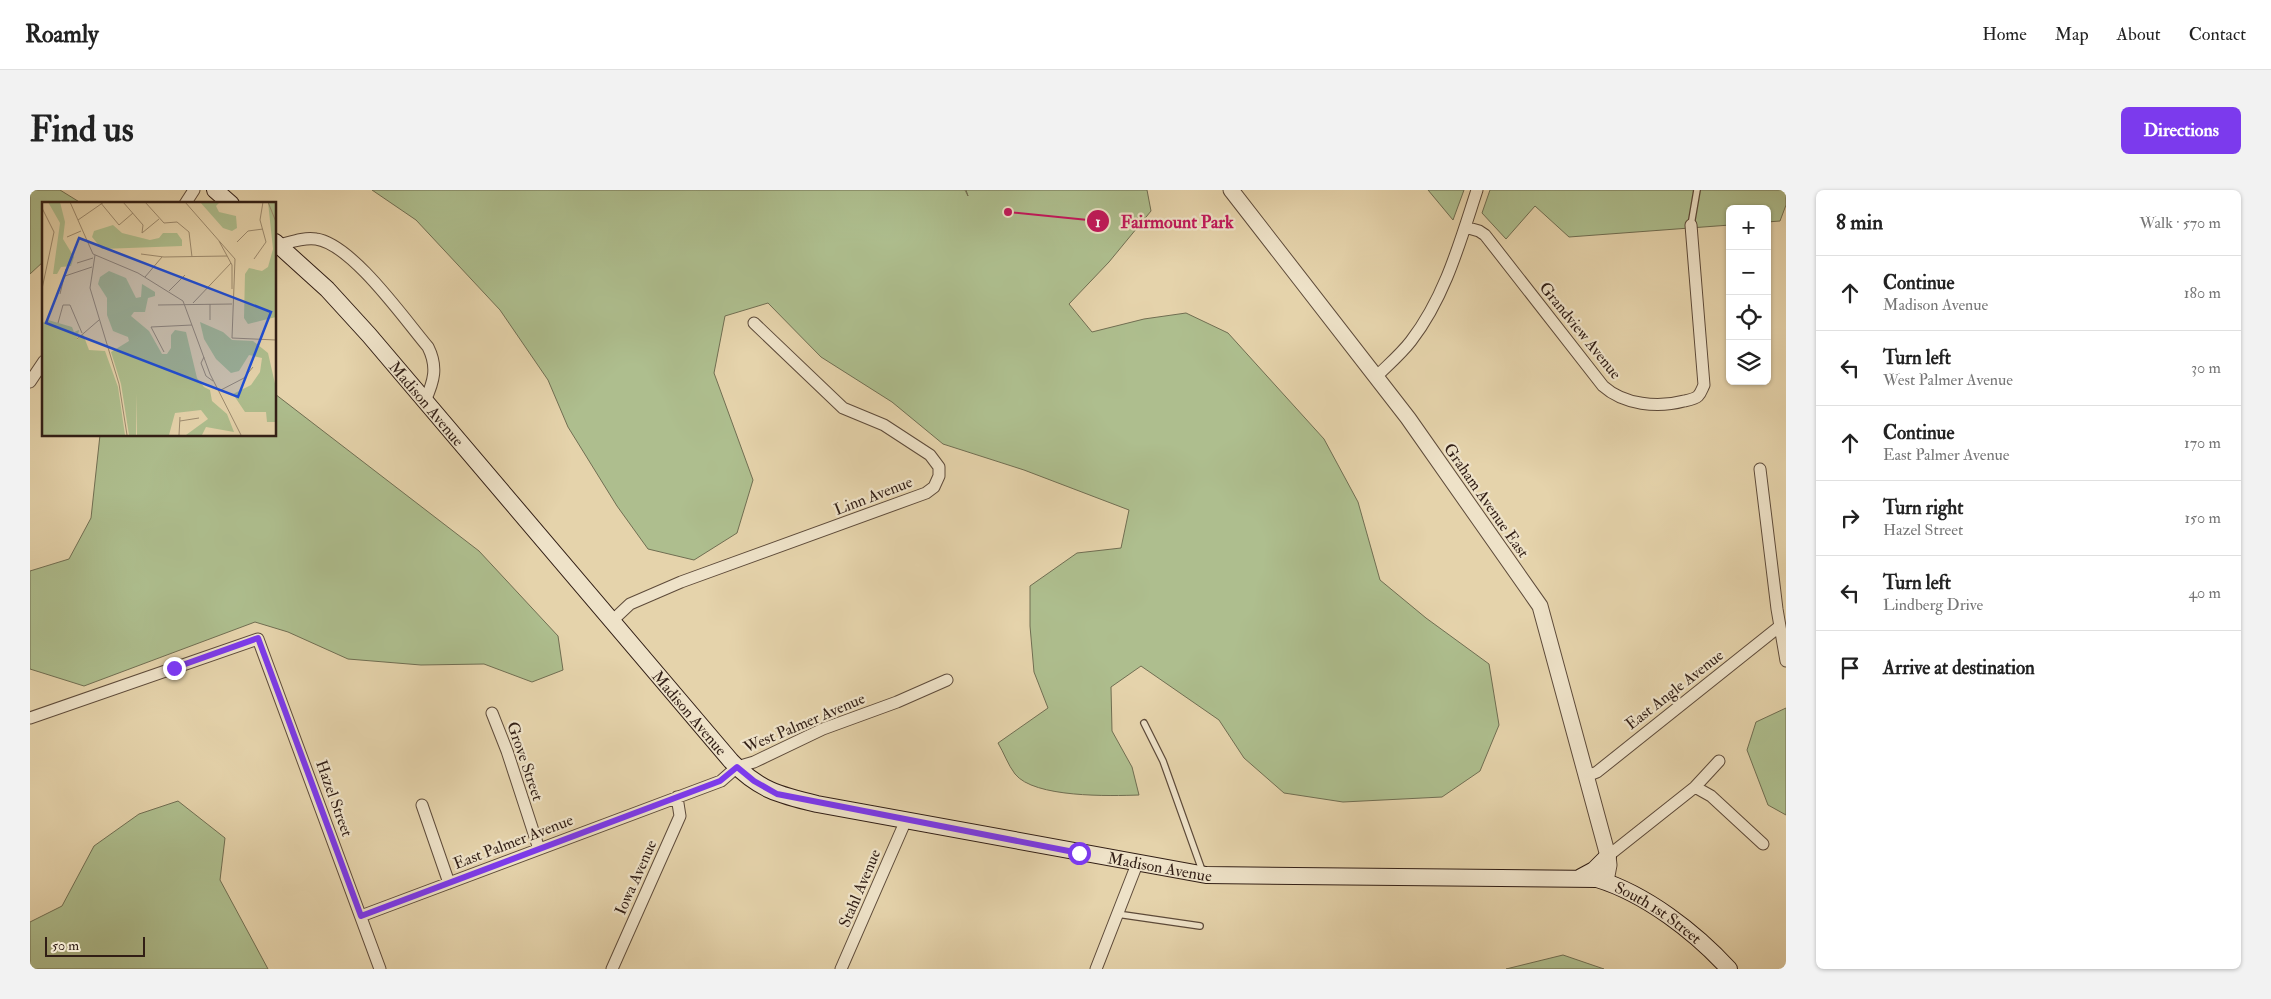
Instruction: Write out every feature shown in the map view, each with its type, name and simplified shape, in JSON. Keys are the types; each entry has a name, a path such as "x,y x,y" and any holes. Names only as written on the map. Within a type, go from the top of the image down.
{"main road":[{"path":"215,190 229,202"},
{"name":"Madison Avenue","path":"277,244 327,289 613,620 737,767 754,781 777,794 1137,864 1204,875 1581,877 1606,881"},
{"path":"1581,877 1594,870 1608,856"},
{"name":"South 1st Street","path":"1606,881 1623,888 1686,928 1706,944 1729,969"}],"street":[{"path":"186,202 194,190"},
{"name":"Graham Avenue East","path":"1231,190 1408,418 1540,606 1588,776 1608,856 1609,865 1606,881"},
{"path":"1376,377 1401,353 1420,328 1438,296 1452,266 1477,190"},
{"name":"Grandview Avenue","path":"1465,226 1485,235 1604,386 1611,392 1636,402 1650,405 1675,404 1691,400 1698,397 1704,385 1691,225"},
{"path":"277,244 316,239 326,242 354,261 428,347 435,368 434,382 425,401"},
{"name":"Linn Avenue","path":"613,620 630,604 681,582 926,493 934,488 938,482 938,467 930,455 884,425 843,408 754,323"},
{"path":"30,382 42,364"},
{"path":"1760,469 1786,661"},
{"name":"East Angle Avenue","path":"1588,776 1597,772 1780,626"},
{"name":"Hazel Street","path":"30,718 258,638 380,969"},
{"name":"West Palmer Avenue","path":"677,797 720,781 737,767 754,762 823,729 897,702 947,680"},
{"name":"Grove Street","path":"492,713 507,751 539,849"},
{"path":"1608,856 1695,787 1719,761"},
{"path":"1695,787 1711,796 1763,844"},
{"name":"East Palmer Avenue","path":"361,916 677,797"},
{"name":"Iowa Avenue","path":"612,969 680,816 677,797"},
{"path":"422,805 449,883"},
{"name":"Stahl Avenue","path":"841,969 906,820"},
{"path":"1096,969 1137,864"}],"lane":[{"name":"Grandview Avenue","path":"1691,225 1697,190"},
{"path":"1144,722 1163,761 1204,875"},
{"path":"1118,914 1200,926"}],"green space":[{"path":"30,190 60,190 79,202 42,202 42,263 30,274"},
{"path":"372,190 965,190 968,196 966,190 1147,190 1151,211 1109,262 1069,304 1092,332 1144,319 1186,313 1228,333 1324,439 1358,502 1380,580 1426,618 1489,664 1499,725 1480,771 1442,797 1343,802 1284,793 1244,758 1219,720 1141,666 1111,687 1112,731 1132,767 1139,795 1073,794 1038,788 1025,782 1015,774 998,743 1048,708 1034,672 1030,626 1030,586 1077,553 1121,548 1129,510 1024,470 943,444 892,402 821,357 768,303 725,316 714,373 753,480 737,533 694,560 648,549 617,506 568,427 548,380 500,310 416,220"},
{"path":"1428,190 1464,190 1453,220"},
{"path":"1490,190 1786,190 1786,205 1780,221 1771,222 1771,205 1726,205 1726,225 1569,237 1535,206 1506,239 1482,213"},
{"path":"276,395 479,551 558,636 563,670 532,682 484,664 421,665 348,659 288,632 255,622 84,686 30,669 30,571 69,559 91,518 100,436 276,436"},
{"path":"1786,708 1786,815 1768,805 1747,750 1756,722"},
{"path":"178,801 225,838 220,880 268,969 30,969 30,922 62,906 94,846 139,814"},
{"path":"1563,955 1604,969 1506,969"}],"place":[{"name":"Fairmount Park","path":"1008,212"}],"route":[{"path":"174,668 258,638 361,916 720,781 737,767 754,781 777,794 817,804 1079,853"}]}
